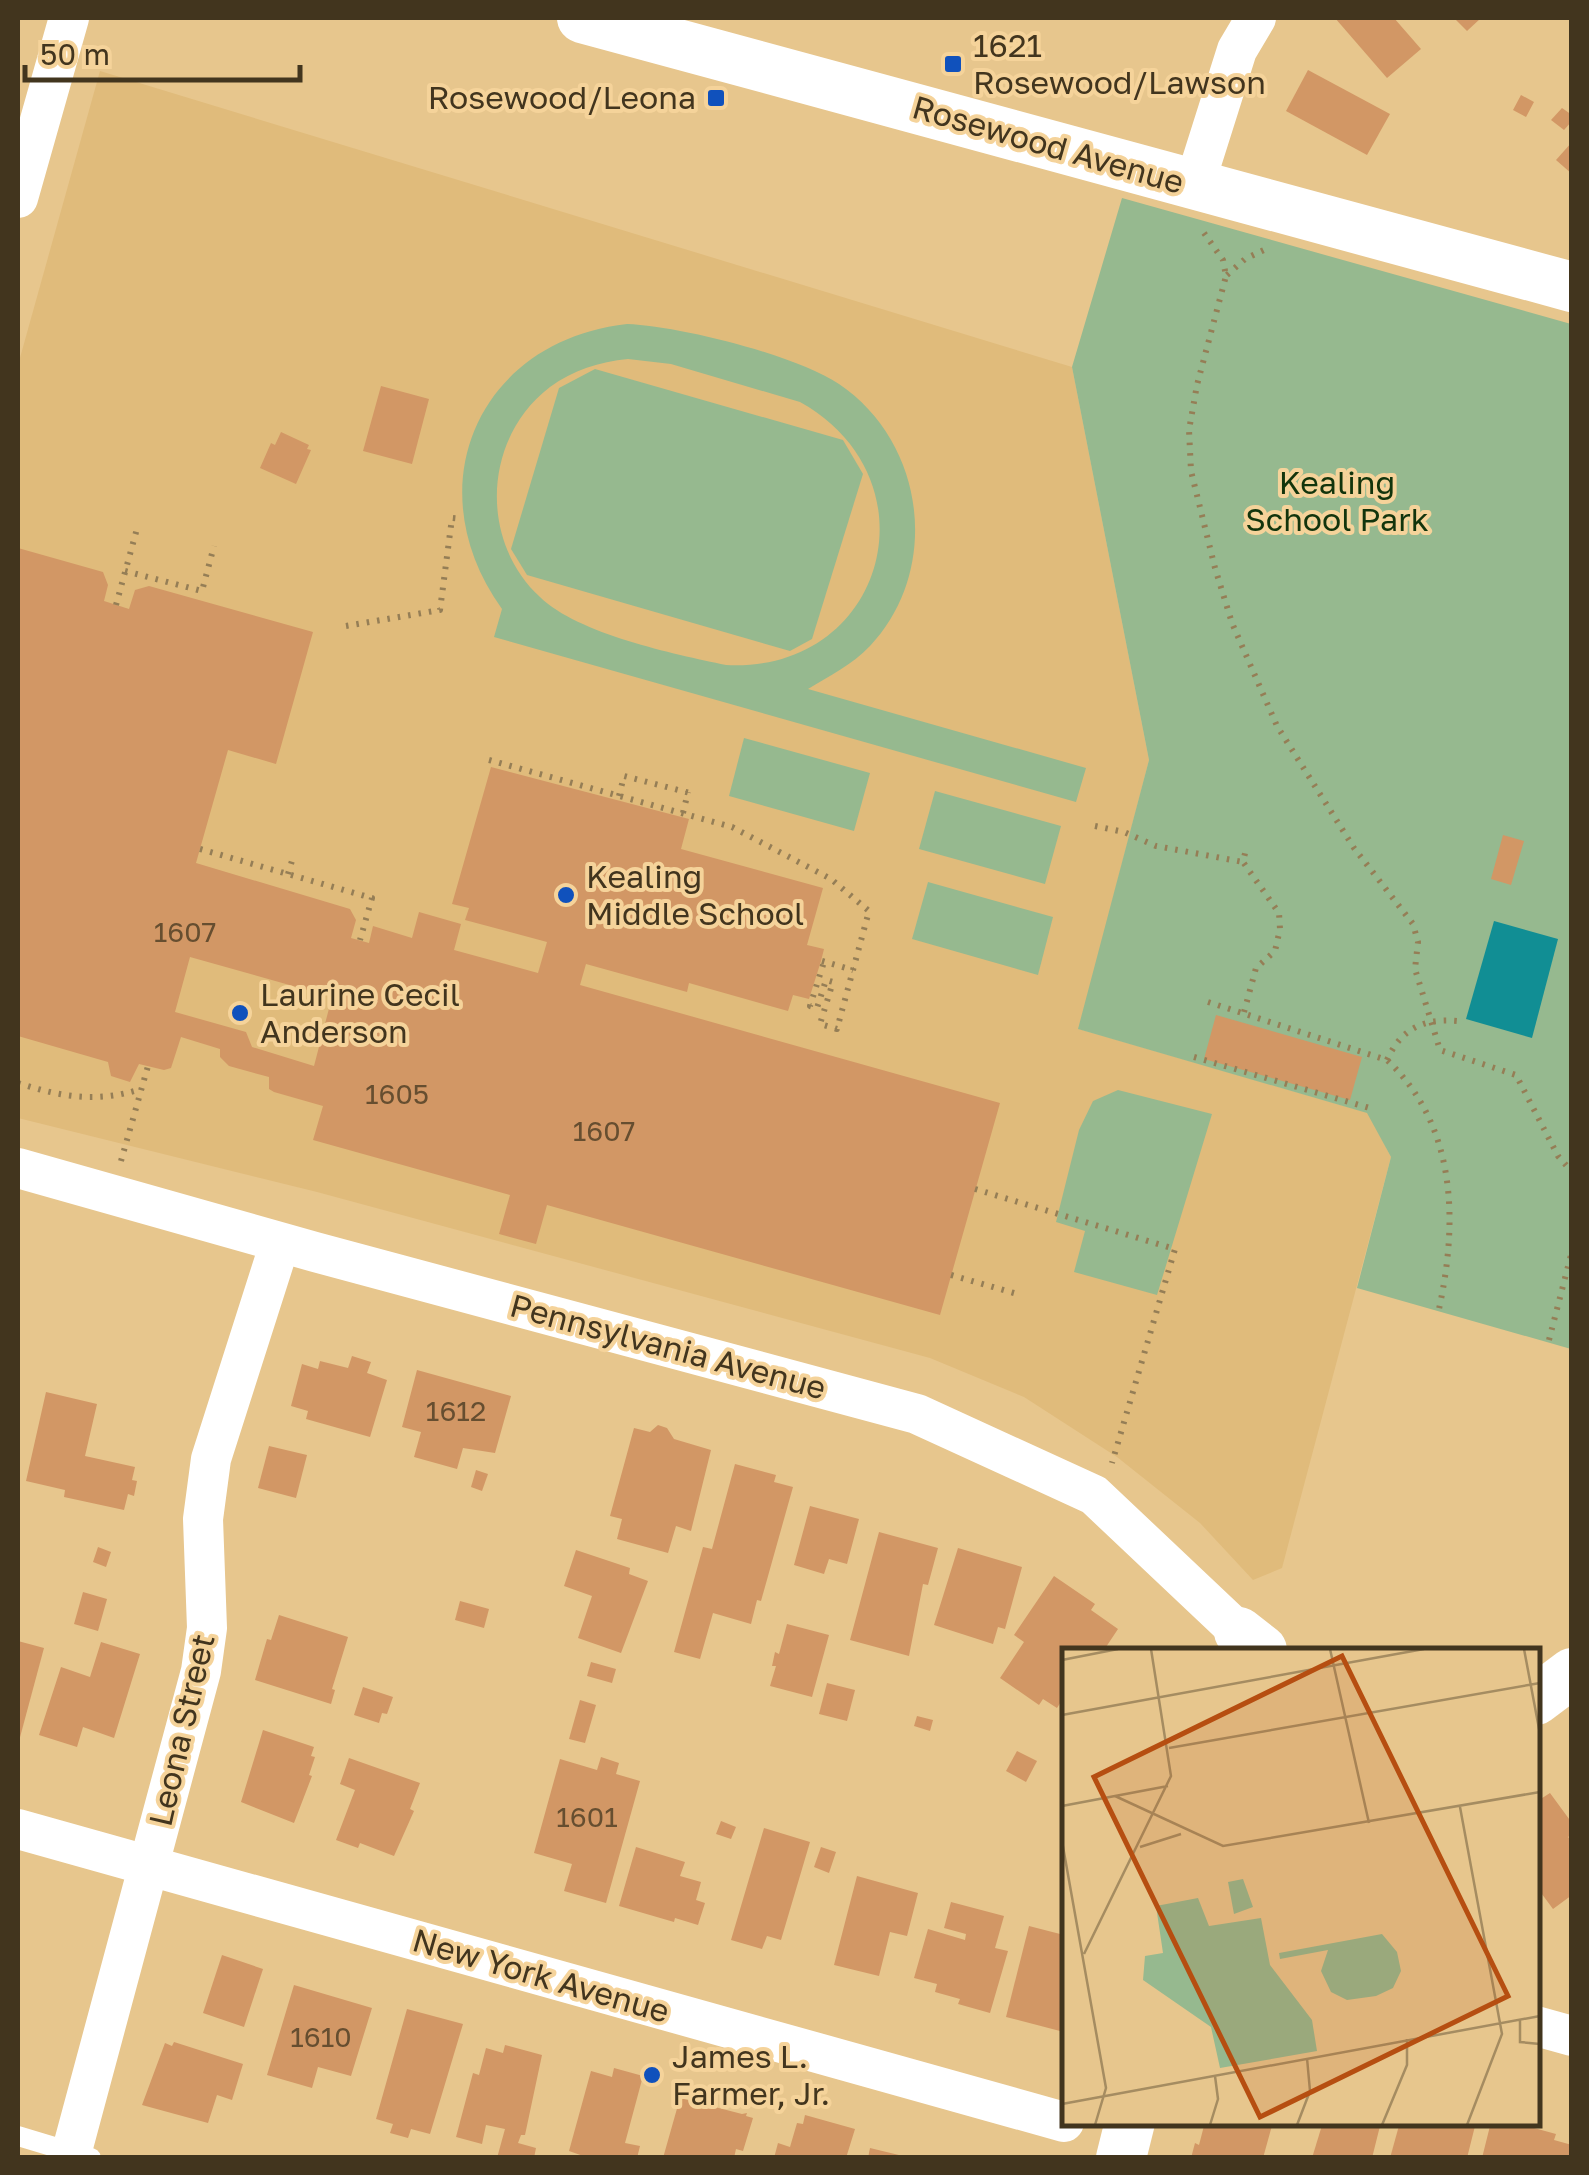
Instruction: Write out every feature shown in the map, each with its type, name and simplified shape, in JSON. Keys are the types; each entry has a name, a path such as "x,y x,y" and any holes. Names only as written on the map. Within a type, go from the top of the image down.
{"street":[{"path":"18,198 69,18"},
{"name":"Rosewood Avenue","path":"582,18 632,24 1197,208 1572,288"},
{"path":"1197,208 1237,50 1256,18"},
{"name":"Pennsylvania Avenue","path":"18,1168 280,1243 917,1414 1094,1494 1251,1644"},
{"name":"Leona Street","path":"78,2156 202,1671 207,1628 203,1519 211,1459 280,1243"},
{"name":"New York Avenue","path":"18,1829 1062,2121"},
{"path":"1539,2027 1572,2036"},
{"name":"New York Avenue","path":"1075,2125 1126,2140"}],"lane":[{"path":"18,2136 78,2156"}],"path":[{"path":"1197,208 1226,276 1197,386 1189,430 1190,470 1215,568 1246,657 1278,726 1354,848 1412,924 1418,942 1415,969 1440,1050 1508,1071 1520,1080 1540,1124 1572,1172"},
{"path":"1226,276 1255,252 1270,247"},
{"path":"346,626 440,610 452,518 462,520"},
{"path":"116,605 138,525"},
{"path":"125,571 202,591 214,546"},
{"path":"489,760 732,827 830,880 869,911 853,970 836,1029 820,1024 833,982 826,980 817,1008 810,1006 822,961 853,970"},
{"path":"619,796 624,776 691,793 683,813"},
{"path":"1096,826 1124,832 1156,846 1243,862 1279,913 1280,928 1276,951 1256,968 1244,1012"},
{"path":"200,848 372,898 360,940"},
{"path":"1243,862 1246,850"},
{"path":"288,874 294,854"},
{"path":"1208,1002 1388,1060 1416,1095 1436,1131 1445,1158 1451,1217 1440,1309"},
{"path":"1388,1060 1400,1038 1431,1020 1457,1022"},
{"path":"1194,1057 1373,1109"},
{"path":"120,1162 148,1066"},
{"path":"18,1083 75,1098 100,1098 142,1089"},
{"path":"975,1190 1174,1249 1112,1464"},
{"path":"1549,1340 1572,1251"},
{"path":"952,1275 1014,1292"}],"shaded area":[{"name":"Kealing Middle School","path":"100,71 1072,367 1149,760 1079,1029 1368,1113 1391,1157 1282,1568 1253,1580 1200,1523 1117,1457 1024,1397 930,1358 317,1192 18,1118 18,365"}],"green space":[{"name":"Kealing School Park","path":"1122,198 1571,324 1571,1349 1357,1288 1391,1157 1367,1113 1078,1029 1149,760 1072,367"},
{"path":"627,324 706,336 820,373 868,409 890,439 906,472 914,508 915,545 908,581 893,615 870,646 848,665 808,689 1086,768 1076,802 494,637 502,609 476,563 464,516 464,470 476,428 499,390 532,359 575,336","holes":["628,359 671,364 800,402 843,436 869,477 879,521 875,565 856,606 824,638 781,659 726,665 602,632 578,622 540,597 520,574 506,548 497,490 501,461 528,408 550,387 587,368"]},
{"path":"595,369 843,440 863,474 812,639 790,651 527,575 511,549 559,388"},
{"path":"744,738 870,773 854,831 729,796"},
{"path":"935,791 1061,826 1045,884 919,849"},
{"path":"928,882 1053,917 1038,975 912,939"},
{"path":"1118,1090 1212,1114 1157,1295 1074,1272 1085,1231 1056,1222 1079,1130 1093,1101"}],"water":[{"path":"1494,921 1558,939 1532,1038 1466,1019"}],"building":[{"path":"1335,18 1394,18 1421,49 1387,78"},
{"path":"1454,18 1481,18 1467,31"},
{"path":"1308,70 1390,114 1367,155 1286,111"},
{"path":"1521,95 1534,102 1526,117 1513,110"},
{"path":"1562,108 1572,115 1564,130 1551,120"},
{"path":"1572,142 1572,174 1556,160"},
{"path":"381,386 429,399 412,464 363,451"},
{"path":"281,432 309,445 307,449 311,450 296,484 260,468 271,443 275,445"},
{"name":"Kealing Middle School","path":"18,548 103,572 108,585 104,601 129,609 135,590 149,586 313,632 276,764 228,750 196,863 350,909 356,920 351,938 369,943 373,926 412,938 419,912 461,924 454,950 538,973 547,942 465,920 469,908 452,904 491,767 689,819 681,849 823,888 807,945 824,949 809,999 793,995 788,1011 689,983 687,992 586,964 580,985 1000,1103 940,1315 547,1205 536,1244 499,1234 510,1195 313,1140 323,1106 274,1092 269,1089 269,1077 229,1066 220,1057 220,1049 181,1037 171,1068 139,1064 130,1082 111,1076 108,1062 18,1036","holes":["190,957 332,997 314,1066 252,1047 246,1032 175,1012"]},
{"path":"1503,835 1524,841 1511,885 1491,879"},
{"path":"1216,1015 1362,1057 1350,1100 1204,1059"},
{"path":"352,1356 371,1362 367,1373 387,1380 370,1437 306,1419 308,1411 291,1406 302,1364 318,1369 320,1361 348,1368"},
{"path":"417,1370 511,1396 495,1453 463,1448 457,1469 414,1457 421,1432 402,1427"},
{"path":"46,1392 97,1404 85,1456 135,1467 134,1496 128,1494 124,1510 64,1497 65,1490 26,1481"},
{"path":"658,1425 667,1428 674,1439 711,1450 691,1531 676,1526 668,1553 617,1539 622,1519 610,1516 634,1428 650,1432"},
{"path":"269,1446 307,1455 296,1498 258,1488"},
{"path":"735,1464 776,1475 774,1482 793,1487 751,1624 713,1613 700,1659 674,1652 703,1547 712,1549"},
{"path":"476,1470 488,1474 482,1491 471,1487"},
{"path":"810,1506 859,1519 847,1564 829,1559 824,1574 794,1565"},
{"path":"879,1532 938,1548 928,1585 923,1584 909,1656 850,1640"},
{"path":"98,1547 111,1552 106,1567 93,1562"},
{"path":"958,1548 1022,1567 1005,1629 998,1627 993,1644 934,1625"},
{"path":"576,1550 630,1568 629,1574 648,1581 621,1653 578,1638 592,1596 564,1586"},
{"path":"1054,1576 1095,1604 1091,1610 1118,1629 1105,1648 1062,1648 1062,1700 1057,1708 1043,1699 1039,1705 1000,1678 1024,1642 1014,1635"},
{"path":"83,1592 107,1599 98,1631 74,1624"},
{"path":"460,1601 489,1609 484,1628 455,1620"},
{"path":"279,1615 348,1637 331,1704 255,1680"},
{"path":"787,1624 829,1635 812,1697 770,1686 776,1666 772,1666 775,1652 779,1654"},
{"path":"18,1641 44,1648 19,1741 18,1741"},
{"path":"101,1642 140,1654 114,1738 83,1727 77,1747 39,1735 61,1667 90,1677"},
{"path":"591,1662 616,1669 612,1683 587,1676"},
{"path":"827,1683 855,1690 847,1721 819,1714"},
{"path":"363,1687 393,1697 379,1723 354,1715"},
{"path":"580,1700 596,1705 585,1743 569,1739"},
{"path":"917,1716 933,1720 930,1731 914,1726"},
{"path":"263,1730 314,1747 309,1775 312,1776 294,1823 241,1802"},
{"path":"1017,1751 1037,1761 1026,1782 1006,1771"},
{"path":"601,1757 619,1763 616,1774 640,1781 606,1903 564,1891 572,1864 534,1853 560,1759 597,1770"},
{"path":"349,1758 420,1783 410,1809 414,1811 394,1856 360,1843 358,1848 336,1840 355,1790 340,1784"},
{"path":"1550,1793 1572,1823 1572,1834 1568,1837 1572,1841 1572,1895 1553,1909 1539,1890 1539,1800"},
{"path":"721,1821 736,1827 731,1839 716,1834"},
{"path":"764,1828 810,1842 781,1940 767,1936 762,1949 731,1940"},
{"path":"636,1847 685,1862 680,1876 701,1882 696,1900 705,1903 698,1925 619,1906"},
{"path":"821,1847 836,1852 829,1873 814,1867"},
{"path":"857,1876 918,1893 907,1936 890,1932 879,1976 834,1965"},
{"path":"951,1902 1004,1916 995,1948 1008,1951 990,2013 958,2004 960,1999 935,1992 937,1984 914,1978 928,1929 965,1940 966,1934 944,1928"},
{"path":"1029,1926 1062,1934 1060,2031 1006,2017"},
{"path":"222,1955 263,1969 244,2027 203,2013"},
{"path":"294,1985 372,2008 351,2076 318,2067 312,2088 267,2075"},
{"path":"407,2009 463,2024 430,2134 411,2129 408,2138 390,2133 393,2124 376,2119"},
{"path":"174,2042 243,2064 232,2100 217,2095 208,2123 142,2105 165,2043 172,2046"},
{"path":"505,2045 542,2055 525,2135 521,2135 518,2143 536,2148 534,2158 497,2158 505,2129 486,2125 482,2144 456,2137 473,2073 479,2075 486,2048 503,2053"},
{"path":"614,2068 643,2076 625,2143 640,2146 637,2158 589,2158 569,2151 591,2071 612,2077"},
{"path":"680,2098 747,2113 753,2118 743,2151 736,2149 734,2158 663,2158"},
{"path":"805,2115 855,2129 846,2158 774,2158 778,2143 790,2147 797,2123 803,2124"},
{"path":"1204,2125 1272,2125 1263,2158 1191,2158 1195,2143 1199,2145"},
{"path":"1322,2125 1380,2125 1372,2158 1312,2158"},
{"path":"1399,2125 1475,2125 1467,2158 1390,2158"},
{"path":"1490,2125 1523,2125 1556,2134 1554,2140 1572,2145 1572,2158 1482,2158"},
{"path":"870,2148 903,2156 903,2158 868,2158"}],"place":[{"name":"1621 Rosewood/Lawson","path":"953,64"},
{"name":"Rosewood/Leona","path":"716,98"},
{"name":"Kealing Middle School","path":"566,895"},
{"name":"Laurine Cecil Anderson","path":"240,1013"},
{"name":"James L. Farmer, Jr.","path":"652,2075"}]}
